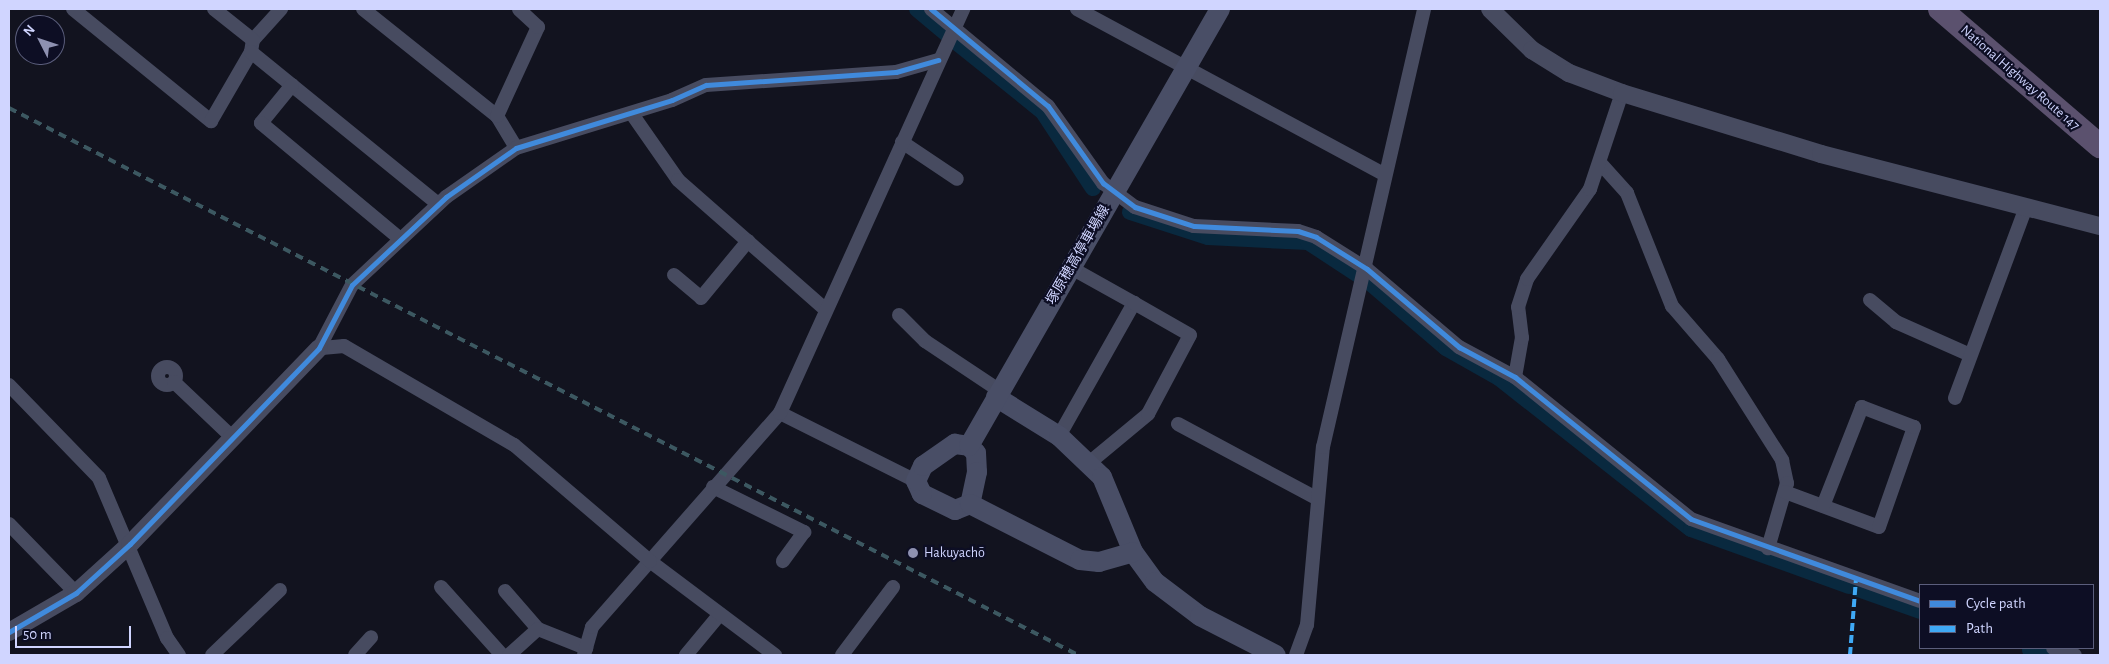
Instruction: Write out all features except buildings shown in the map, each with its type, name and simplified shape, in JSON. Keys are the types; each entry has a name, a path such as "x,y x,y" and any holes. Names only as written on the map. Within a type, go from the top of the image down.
{"highway":[{"name":"National Highway Route 147","path":"1940,9 2100,146"}],"main road":[{"name":"塚原穂高停車場線","path":"969,446 1220,9"},
{"path":"998,394 1059,436 1089,463 1115,501 1133,552 1175,600 1276,655"},
{"path":"970,504 978,472 976,453 969,446 955,444 939,452 923,466 916,481 922,494 955,510 970,504 1080,560 1099,562 1133,552"}],"street":[{"path":"73,9 211,122 252,46 281,9"},
{"path":"214,9 292,85 438,204"},
{"path":"363,9 497,116 516,148"},
{"path":"497,116 538,28 519,9"},
{"path":"930,9 1061,120 1113,194 1135,207 1194,226 1298,232 1316,238 1367,270 1459,347 1515,378 1691,519 1919,601"},
{"path":"505,591 538,629 585,651 592,627 780,413 938,60 963,9"},
{"path":"1077,9 1384,174"},
{"path":"1298,655 1306,625 1316,498 1323,447 1367,270 1384,174 1424,9"},
{"path":"1490,9 1532,50 1569,73 1622,93 2026,210 2100,226"},
{"path":"9,632 76,593 130,544 231,436 319,348 352,285 399,238 438,204 516,148 586,123 632,114 706,85 896,72 938,60"},
{"path":"292,85 261,123 399,238"},
{"path":"1515,378 1522,338 1518,307 1527,278 1590,189 1601,164 1622,93"},
{"path":"632,114 678,180 826,310"},
{"path":"902,142 957,179"},
{"path":"1601,164 1627,193 1672,306 1718,359 1782,460 1788,483 1768,548"},
{"path":"1955,398 2026,210"},
{"path":"674,275 701,298 748,241"},
{"path":"1071,268 1190,335 1148,414 1089,463"},
{"path":"1870,300 1896,322 1970,355"},
{"path":"1059,436 1134,303"},
{"path":"899,315 925,341 998,394"},
{"path":"319,348 344,346 514,445 650,561 775,655"},
{"path":"174,382 231,436"},
{"path":"9,385 99,478 130,544 167,638 179,655"},
{"path":"1785,492 1879,527 1914,427 1862,407 1823,506"},
{"path":"780,413 916,481"},
{"path":"1178,424 1316,498"},
{"path":"713,487 804,532 784,561"},
{"path":"9,524 76,593"},
{"path":"441,587 502,655"},
{"path":"842,655 894,587"},
{"path":"212,655 280,590"},
{"path":"686,655 720,614"},
{"path":"509,655 538,629"},
{"path":"355,655 371,637"},
{"path":"2056,649 2075,655"}],"waterway":[{"path":"917,9 947,34"},
{"path":"956,42 1043,112 1093,188"},
{"path":"1130,212 1208,237 1308,242 1360,276"},
{"path":"1369,282 1446,348 1499,378 1691,529 1849,586"},
{"path":"1858,589 1919,611"},
{"path":"2030,650 2044,655"}],"railway":[{"path":"9,108 1078,655"}],"marked path":[{"path":"1850,655 1856,578"}],"cycle path":[{"path":"931,9 1048,106 1103,183 1135,207 1194,226 1298,231 1316,237 1367,269 1459,347 1515,377 1691,519 1919,601"},
{"path":"9,632 76,593 130,544 319,348 352,285 446,197 516,148 672,100 706,85 896,72 938,60"}],"place":[{"name":"Hakuyachō","path":"913,553"}]}
